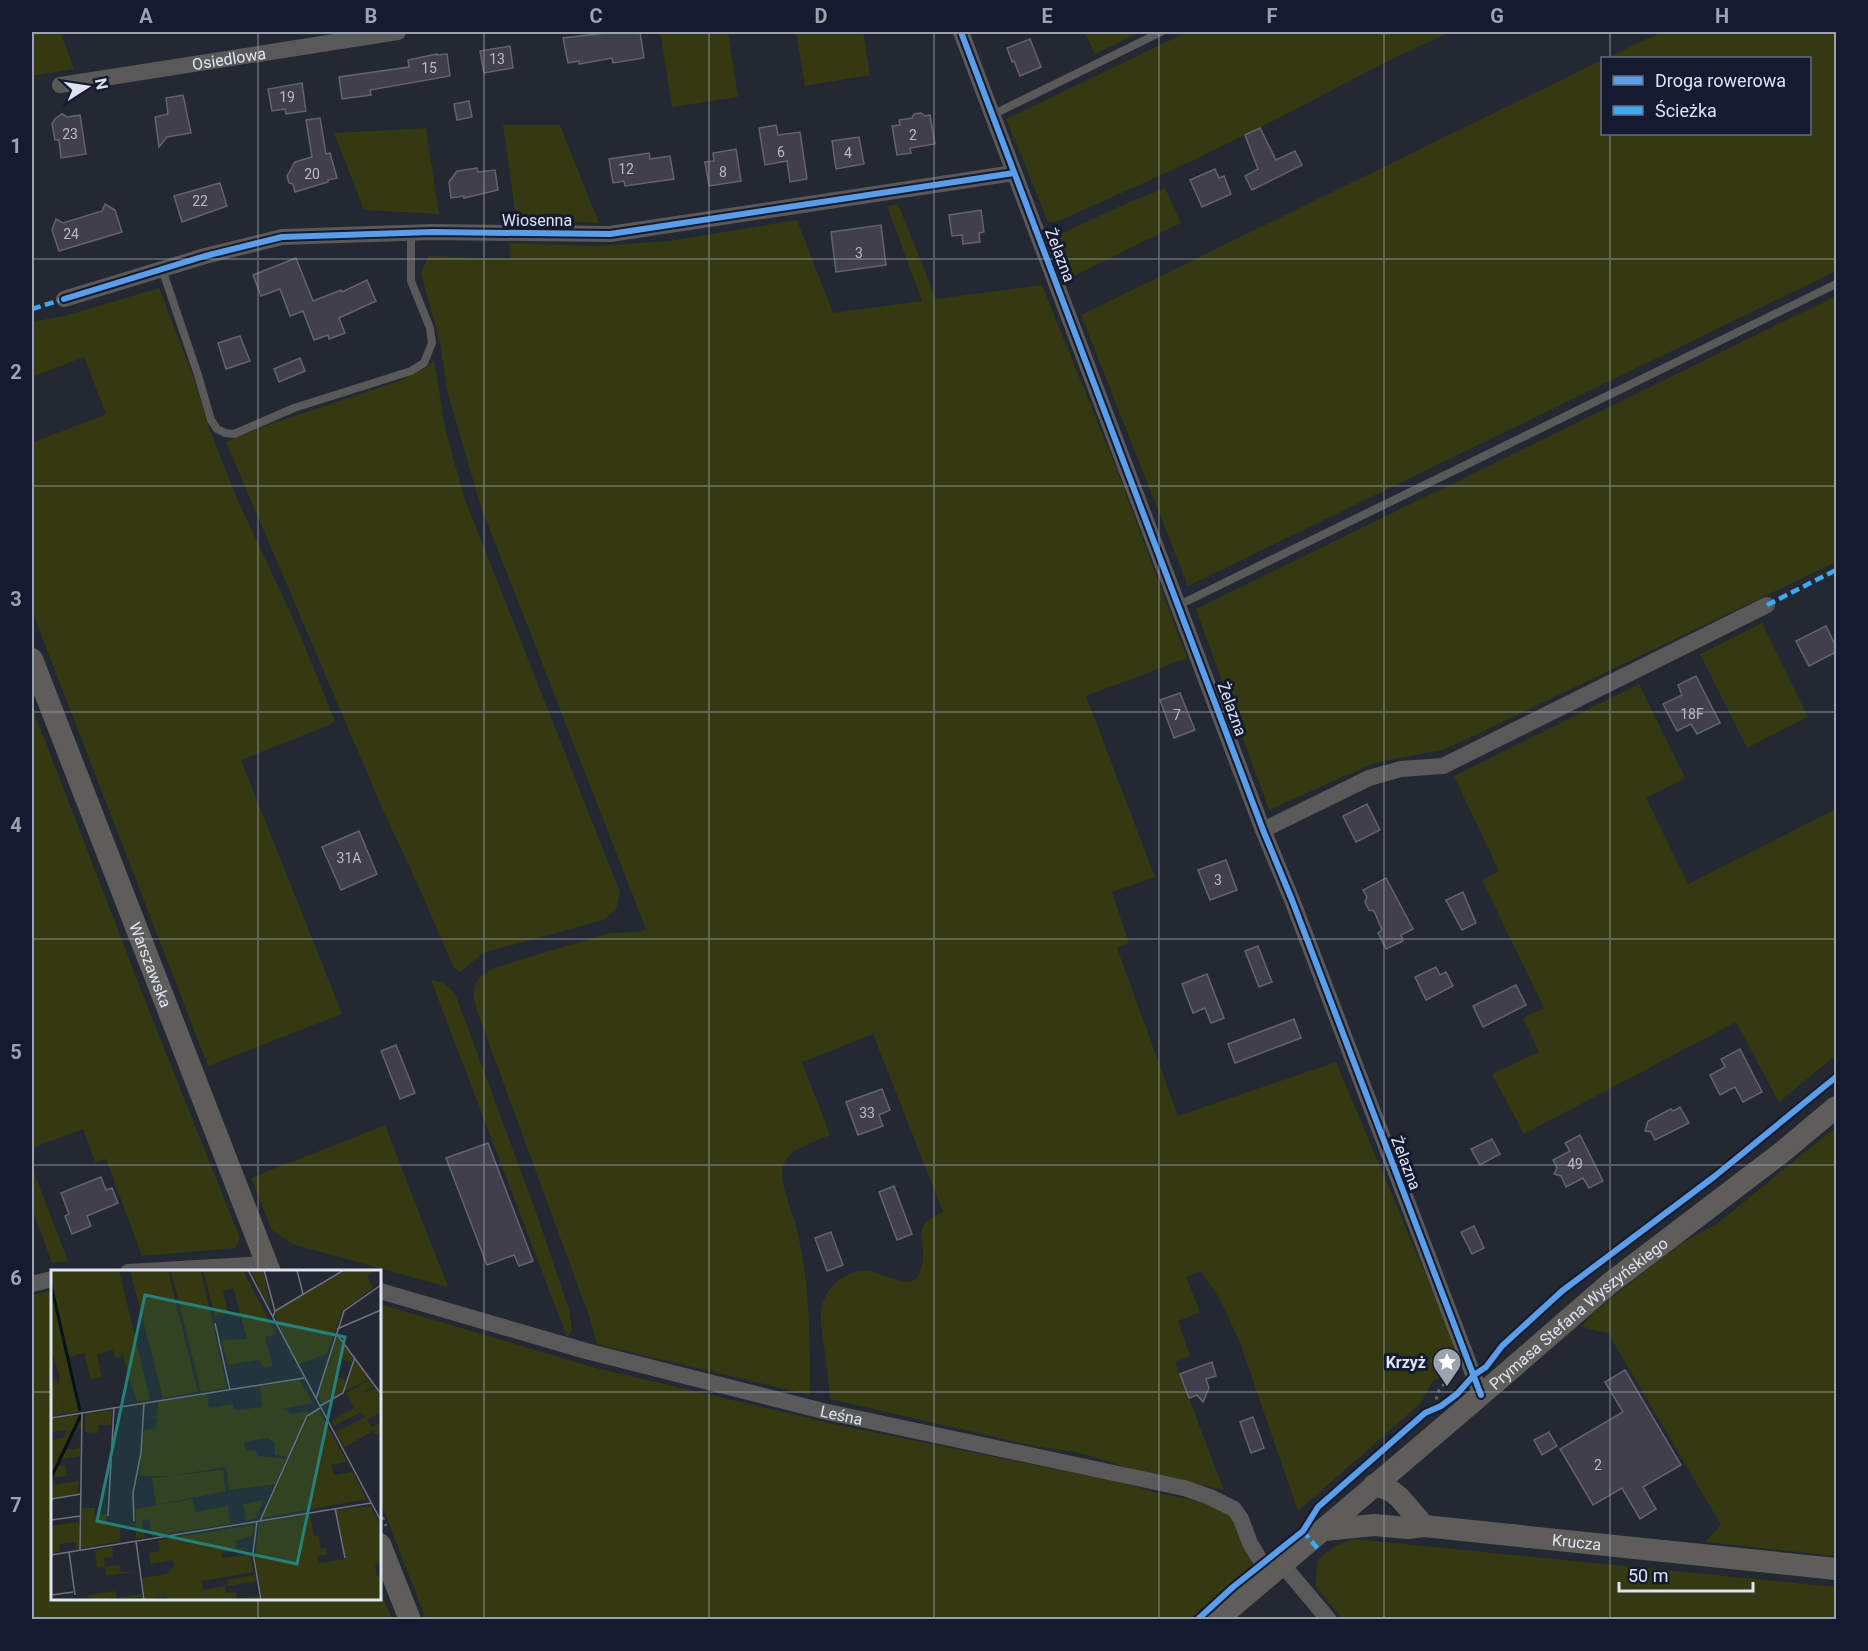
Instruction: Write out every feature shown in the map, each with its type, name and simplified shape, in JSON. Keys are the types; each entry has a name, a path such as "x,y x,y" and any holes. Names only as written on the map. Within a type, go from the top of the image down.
{"street":[{"name":"Osiedlowa","path":"60,85 398,32"},
{"name":"Żelazna","path":"961,32 1263,830 1296,910 1481,1395"},
{"name":"Wiosenna","path":"64,299 162,269 282,237 411,233 610,234 1014,173"},
{"path":"1263,830 1385,772 1443,766 1767,605"},
{"name":"Warszawska","path":"32,659 269,1268"},
{"name":"Prymasa Stefana Wyszyńskiego","path":"1217,1620 1609,1284 1781,1153 1836,1107"},
{"path":"198,1270 269,1268"},
{"path":"32,1284 51,1279"},
{"name":"Leśna","path":"381,1291 586,1351 823,1411 1184,1488 1210,1497 1234,1509 1241,1519 1250,1543 1275,1570 1329,1620"},
{"path":"1397,1527 1378,1506 1374,1496 1374,1485 1390,1490 1399,1497 1424,1526"},
{"name":"Krucza","path":"1324,1530 1374,1525 1413,1528 1424,1526 1836,1569"},
{"path":"381,1547 410,1620"}],"lane":[{"path":"992,115 1161,32"},
{"path":"162,269 211,420 217,429 234,435 294,408 411,371 424,363 432,343 430,328 411,281 411,233"},
{"path":"1179,605 1836,284"}],"path":[{"path":"1425,1413 1438,1407 1436,1395 1439,1388 1456,1370"}],"green space":[{"path":"32,32 60,32 74,69 32,76"},
{"path":"660,32 728,32 738,97 672,107"},
{"path":"796,32 863,32 870,75 805,86"},
{"path":"1084,32 1140,32 1095,54"},
{"path":"1187,32 1451,32 1402,54 1183,165 1056,222 1048,222 1006,119"},
{"path":"1662,32 1836,32 1836,271 1188,586 1081,315 1601,60 1601,135 1811,135 1811,57 1608,57"},
{"path":"503,125 560,125 599,223 516,218"},
{"path":"426,128 439,214 364,210 334,133"},
{"path":"1165,188 1181,223 1068,279 1053,243 1054,237"},
{"path":"898,204 936,299 1042,285 1120,478 1187,658 1086,696 1155,877 1112,892 1129,943 1117,948 1178,1116 1336,1062 1460,1356 1448,1373 1432,1382 1421,1403 1298,1511 1240,1343 1221,1301 1201,1271 1186,1277 1200,1312 1178,1321 1190,1356 1175,1362 1224,1490 1146,1473 1080,1453 1034,1446 830,1399 821,1319 826,1295 844,1277 860,1271 874,1272 901,1281 913,1281 917,1278 923,1259 922,1229 932,1218 943,1212 873,1034 802,1062 830,1135 792,1153 782,1169 782,1177 801,1247 807,1289 810,1395 597,1344 590,1319 476,1008 474,992 477,981 492,969 610,933 640,932 646,929 480,504 447,390 440,342 421,274 428,256 510,259 509,243 594,246 669,241 797,220 833,313 922,301 887,206"},
{"path":"159,288 234,492 297,627 335,721 241,760 342,1014 208,1066 32,611 32,443 106,414 84,357 32,377 32,322 68,315"},
{"path":"1836,296 1836,562 1446,749 1374,763 1269,810 1196,609"},
{"path":"433,361 445,428 464,497 620,892 616,910 603,920 483,953 460,972 454,968 383,810 226,442 259,428 399,381 424,369"},
{"path":"1762,623 1808,717 1747,748 1700,654"},
{"path":"1639,684 1685,778 1646,798 1688,884 1836,809 1836,1055 1779,1102 1736,1022 1524,1134 1492,1074 1539,1052 1523,1018 1544,1008 1482,880 1499,871 1454,776"},
{"path":"32,707 155,1026 240,1238 235,1248 142,1256 106,1159 95,1162 83,1129 32,1148"},
{"path":"431,980 445,985 456,996 536,1212 569,1309 572,1330 567,1337"},
{"path":"385,1125 448,1287 292,1244 272,1230 251,1178"},
{"path":"1836,1127 1836,1556 1705,1542 1721,1525 1608,1333 1581,1327 1594,1312 1678,1245 1718,1223"},
{"path":"32,1167 68,1261 52,1263 32,1208"},
{"path":"51,1291 51,1600 381,1600 381,1592 392,1619 32,1619 32,1295"},
{"path":"381,1304 596,1368 838,1425 1123,1483 1206,1503 1232,1514 1253,1567 1191,1619 426,1619 381,1504"},
{"path":"1354,1539 1836,1587 1836,1619 1343,1619 1315,1586 1318,1560 1335,1546"}],"building":[{"path":"614,32 640,32 644,58 613,63 612,58 579,64 579,61 568,63 563,38"},
{"path":"1030,39 1041,67 1020,76 1007,48"},
{"path":"510,46 513,68 484,73 480,51"},
{"path":"447,54 450,76 370,90 371,95 342,99 339,77 409,67 408,60"},
{"path":"302,83 306,111 286,114 285,109 272,111 268,89"},
{"path":"183,95 191,133 167,137 159,147 155,117 168,114 166,98"},
{"path":"469,101 472,117 457,120 454,104"},
{"path":"921,113 925,116 930,115 935,144 910,148 911,153 897,155 892,126 900,125 899,120 912,118 914,114"},
{"path":"62,114 67,117 80,115 86,154 61,158 59,140 55,140 52,124"},
{"path":"320,118 326,154 330,153 337,178 295,192 287,176 295,162 312,157 306,120"},
{"path":"776,125 778,135 800,132 807,179 790,182 787,161 765,165 759,128"},
{"path":"1260,128 1276,160 1295,151 1302,165 1252,190 1245,176 1258,169 1245,135"},
{"path":"859,137 864,164 836,169 832,141"},
{"path":"736,149 741,181 709,186 705,162 714,161 713,153"},
{"path":"649,153 650,159 670,156 674,179 625,186 624,181 613,183 609,159"},
{"path":"477,168 478,172 495,170 498,190 464,198 464,196 451,198 449,182 457,171"},
{"path":"1215,169 1219,178 1224,176 1231,194 1202,207 1190,180"},
{"path":"220,183 227,206 182,222 174,196"},
{"path":"105,204 115,210 122,232 59,251 52,230 56,219 63,223 102,211"},
{"path":"981,210 984,232 979,233 980,242 963,244 962,235 952,236 949,215"},
{"path":"881,225 886,265 836,272 831,232"},
{"path":"296,258 313,301 341,290 342,292 367,280 376,301 339,318 345,333 329,339 328,335 314,340 303,311 290,316 280,289 261,296 253,275"},
{"path":"240,336 250,361 226,369 218,343"},
{"path":"300,358 305,371 279,382 274,369"},
{"path":"1826,626 1836,652 1809,666 1796,641"},
{"path":"1696,676 1720,723 1697,734 1691,724 1677,731 1663,704 1682,695 1678,685"},
{"path":"1180,693 1195,730 1174,738 1160,700"},
{"path":"1367,804 1380,830 1356,842 1343,816"},
{"path":"359,831 377,874 341,890 322,847"},
{"path":"1226,860 1237,890 1210,900 1198,870"},
{"path":"1386,878 1413,929 1401,935 1403,941 1386,949 1378,933 1382,930 1374,911 1369,910 1365,902 1367,897 1363,890"},
{"path":"1463,892 1476,923 1462,930 1446,900"},
{"path":"1258,946 1272,982 1259,987 1245,951"},
{"path":"1436,967 1440,975 1446,972 1453,986 1426,1000 1415,977"},
{"path":"1207,974 1224,1018 1211,1023 1205,1008 1193,1013 1182,984"},
{"path":"1516,985 1526,1005 1483,1027 1473,1006"},
{"path":"1294,1019 1301,1038 1235,1063 1228,1044"},
{"path":"396,1045 415,1093 400,1099 381,1051"},
{"path":"1740,1049 1762,1092 1743,1102 1735,1087 1720,1095 1710,1075 1725,1067 1721,1059"},
{"path":"882,1089 890,1110 879,1115 883,1126 858,1135 846,1102"},
{"path":"1680,1107 1689,1123 1655,1140 1651,1132 1645,1131 1648,1121"},
{"path":"1580,1135 1603,1181 1589,1188 1583,1178 1566,1187 1561,1176 1554,1174 1557,1168 1553,1160 1570,1151 1565,1143"},
{"path":"1492,1139 1500,1154 1480,1165 1471,1149"},
{"path":"488,1143 533,1261 519,1266 514,1255 487,1265 446,1158"},
{"path":"101,1177 106,1190 112,1188 118,1203 87,1216 91,1226 72,1234 65,1216 69,1214 61,1193"},
{"path":"894,1186 912,1234 897,1240 879,1192"},
{"path":"1474,1226 1484,1248 1472,1254 1461,1232"},
{"path":"831,1232 843,1265 827,1271 815,1238"},
{"path":"1212,1362 1216,1376 1206,1379 1209,1388 1203,1402 1197,1395 1189,1398 1180,1374"},
{"path":"1625,1370 1681,1465 1643,1487 1656,1509 1640,1519 1622,1488 1593,1505 1560,1449 1623,1412 1605,1382"},
{"path":"1253,1417 1264,1448 1251,1453 1240,1422"},
{"path":"1549,1432 1557,1446 1542,1455 1534,1440"}],"marked path":[{"path":"32,309 64,299"},
{"path":"1767,605 1836,570"},
{"path":"1303,1531 1318,1549"}],"cycle path":[{"path":"961,32 1263,830 1292,900 1481,1395"},
{"path":"64,299 205,256 282,237 432,232 610,234 1014,173"},
{"path":"1197,1620 1233,1587 1303,1531 1318,1507 1425,1413 1441,1406 1457,1394 1474,1375 1486,1367 1502,1346 1562,1291 1715,1176 1836,1077"}],"place":[{"name":"Krzyż","path":"1447,1388"}]}
